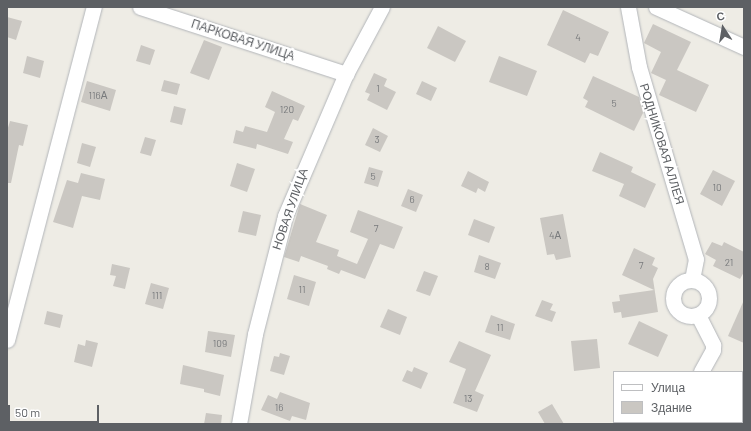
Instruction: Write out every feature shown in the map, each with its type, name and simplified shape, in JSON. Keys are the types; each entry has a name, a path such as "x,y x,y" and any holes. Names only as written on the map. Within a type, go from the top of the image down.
{"street":[{"path":"7,340 94,7"},
{"name":"ПАРКОВАЯ УЛИЦА","path":"140,7 346,74"},
{"name":"НОВАЯ УЛИЦА","path":"239,424 255,334 285,216 346,74 382,7"},
{"name":"РОДНИКОВАЯ АЛЛЕЯ","path":"628,7 639,67 696,258 692,279"},
{"path":"656,7 744,47"},
{"path":"692,279 699,281 709,291 709,305 698,315 684,315 674,304 673,297 679,284 692,279"},
{"path":"698,315 713,350 702,371"}],"building":[{"path":"563,10 609,32 598,56 590,53 585,63 547,45"},
{"path":"7,17 22,21 16,40 7,37"},
{"path":"653,24 691,42 677,70 709,85 696,112 659,95 666,80 651,73 661,52 644,43"},
{"path":"438,26 466,41 455,62 427,48"},
{"path":"204,40 222,47 209,80 190,73"},
{"path":"141,45 155,50 150,65 136,61"},
{"path":"27,56 44,61 40,78 23,73"},
{"path":"499,56 537,71 527,96 489,82"},
{"path":"374,73 387,79 384,86 396,92 387,110 367,100 370,94 365,92"},
{"path":"593,76 639,97 643,113 634,131 585,107 588,101 583,98"},
{"path":"164,80 180,84 177,95 161,91"},
{"path":"87,81 116,90 110,111 81,102"},
{"path":"422,81 437,88 431,101 416,94"},
{"path":"272,91 305,106 298,121 293,119 284,139 293,142 288,154 257,144 256,149 233,143 236,130 243,132 245,126 267,132 275,112 265,107"},
{"path":"174,106 186,109 182,125 170,122"},
{"path":"10,121 28,125 23,146 19,145 11,183 7,183 7,131"},
{"path":"373,128 388,136 380,152 365,145"},
{"path":"145,137 156,140 151,156 140,153"},
{"path":"82,143 96,147 90,167 77,163"},
{"path":"600,152 633,167 631,172 656,184 645,208 619,196 624,184 592,171"},
{"path":"237,163 255,169 247,192 230,186"},
{"path":"369,167 383,171 378,187 364,183"},
{"path":"713,170 735,181 722,206 700,194"},
{"path":"468,171 489,182 485,192 478,188 476,193 461,186"},
{"path":"81,173 105,179 100,200 82,196 73,228 53,222 67,180 78,183"},
{"path":"408,189 423,195 416,212 401,206"},
{"path":"300,204 327,215 316,242 339,250 337,256 357,264 368,239 350,232 358,210 403,227 394,249 380,244 365,279 341,270 339,274 327,269 328,266 301,256 299,262 284,257"},
{"path":"243,211 261,215 256,236 238,232"},
{"path":"563,214 571,257 556,260 554,254 547,255 540,218"},
{"path":"474,219 495,227 489,243 468,235"},
{"path":"712,242 722,246 724,242 744,252 744,272 740,279 713,266 716,260 705,254"},
{"path":"634,248 655,258 652,265 658,268 653,279 658,312 622,318 621,312 614,313 612,302 620,301 619,295 654,290 622,275"},
{"path":"479,255 501,263 495,279 474,272"},
{"path":"112,264 130,268 125,289 113,286 116,276 110,275"},
{"path":"424,271 438,276 430,296 416,291"},
{"path":"294,275 316,282 309,306 287,299"},
{"path":"151,283 169,288 163,309 145,304"},
{"path":"542,300 553,304 550,310 556,312 552,322 535,316"},
{"path":"744,300 744,343 728,336"},
{"path":"388,309 407,317 400,335 380,327"},
{"path":"47,311 63,315 60,328 44,324"},
{"path":"491,315 515,324 510,340 485,332"},
{"path":"639,321 668,335 658,357 628,344"},
{"path":"208,331 235,335 231,357 205,352"},
{"path":"597,339 600,368 574,371 571,341"},
{"path":"86,340 98,343 92,367 74,362 78,344 85,346"},
{"path":"459,341 491,355 475,391 484,395 477,412 453,403 466,369 449,362"},
{"path":"280,353 290,356 284,375 270,371 274,356 279,357"},
{"path":"183,365 224,375 220,396 204,392 204,389 180,384"},
{"path":"414,367 428,373 421,389 402,381 407,370 412,372"},
{"path":"280,392 310,403 306,420 292,416 290,421 261,410 268,395 277,399"},
{"path":"552,404 564,424 545,424 538,412"},
{"path":"206,413 222,415 221,424 204,424"}]}
